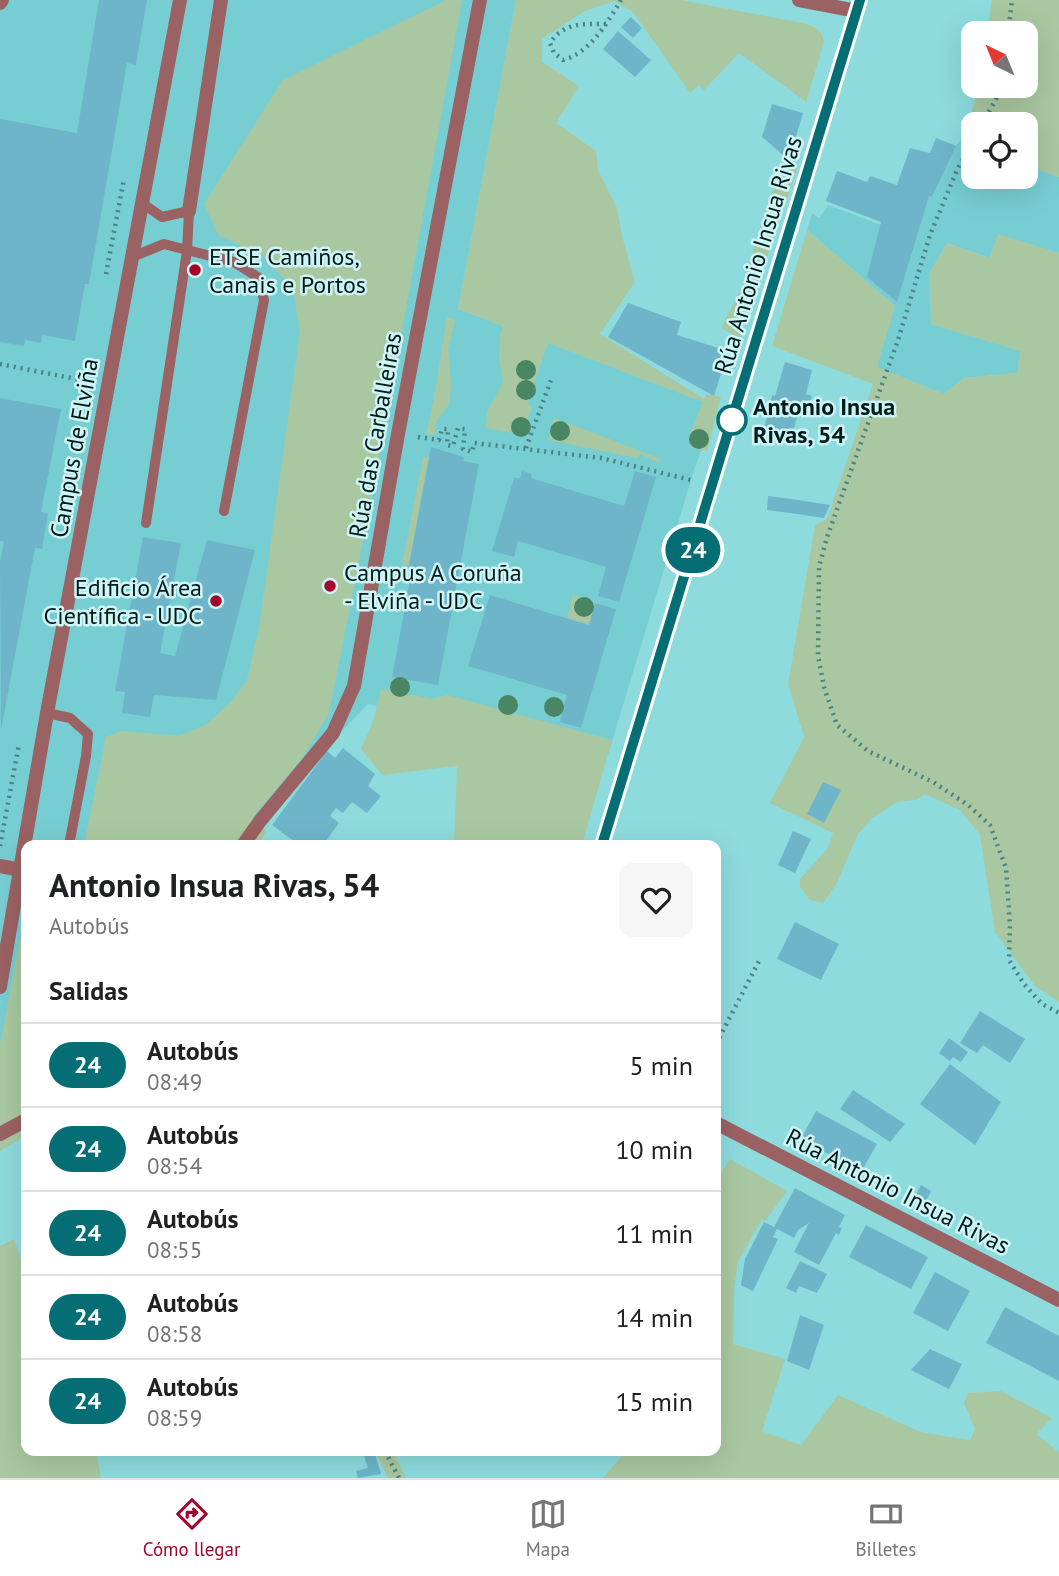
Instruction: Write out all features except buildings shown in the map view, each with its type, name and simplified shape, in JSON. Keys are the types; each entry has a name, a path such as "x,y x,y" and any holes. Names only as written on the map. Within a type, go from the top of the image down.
{"street":[{"name":"Campus de Elviña","path":"26,840 47,713 180,0"},
{"path":"189,211 221,0"},
{"name":"Rúa das Carballeiras","path":"247,840 333,733 354,686 400,421 480,0"},
{"path":"799,0 859,5"},
{"name":"Rúa Antonio Insua Rivas","path":"604,840 859,5"},
{"path":"0,866 21,870"},
{"name":"Campus de Elviña","path":"0,987 21,902 21,870"},
{"path":"0,1134 21,1123"},
{"name":"Rúa Antonio Insua Rivas","path":"721,1126 1059,1300"}],"lane":[{"path":"142,203 162,217 189,211 187,251 146,523"},
{"path":"132,257 164,244 233,262 244,266 259,278 264,300 224,511"},
{"path":"47,713 70,718 88,734 70,840"}],"path":[{"path":"606,24 573,24 555,35 550,43 554,53 563,60 577,56 606,24 621,0"},
{"path":"1009,21 1012,0"},
{"path":"961,163 930,235 898,340 827,537 819,567 818,656 824,687 837,725 868,751 933,782 968,805 990,825 1006,868 1010,925 1009,960 1024,984 1042,1004 1059,1013"},
{"path":"0,365 86,381"},
{"path":"526,449 551,380"},
{"path":"434,439 439,440 442,429 448,429 447,445 453,446 458,429 465,429 463,449 472,452 474,443 601,458 712,486"},
{"path":"721,1034 759,961"},
{"path":"388,1456 399,1478"}],"shaded area":[{"name":"Campus A Coruña - Elviña - UDC","path":"0,0 516,0 458,309 718,407 695,467 605,765 368,704 237,840 21,840 21,1066 0,1088"},
{"path":"961,140 961,189 1038,189 1038,169 1059,177 1059,253 998,235 990,258 947,243 930,272 931,324 1021,351 1017,373 964,378 944,394 876,367 895,306 807,230 812,213 819,218 828,205 881,225 929,196 932,197"}],"green space":[{"path":"446,0 462,0 375,479 329,713 301,760 252,818 267,831 261,840 85,840 106,737 121,731 180,736 207,724 232,701 247,680 259,628 300,332 293,288 261,254 219,236 204,204 283,80"},
{"path":"516,0 681,0 803,23 822,34 824,42 806,102 739,53 704,90 698,85 690,93 633,12 614,1 583,12 542,39 542,62 579,86 556,123 596,151 598,170 617,208 635,282 600,334 704,399 706,394 721,397 707,451 692,447 690,434 703,402 548,343 527,404 532,406 523,435 486,428 487,412 503,382 499,358 503,326 458,309"},
{"path":"992,0 1059,0 1059,177 1038,169 1038,112 972,112 976,98 1038,98 1038,21 989,21"},
{"path":"788,162 797,169 739,338 721,328 743,285 770,196"},
{"path":"807,230 895,306 877,367 944,394 964,378 1017,373 1020,351 931,324 930,272 947,243 989,258 998,234 1059,253 1059,1002 1035,986 995,932 980,835 960,810 925,794 916,800 897,802 872,818 858,834 836,885 823,903 810,900 800,887 800,879 828,848 833,833 770,803 804,737 788,684 815,525 827,519 873,384 772,346"},
{"path":"447,317 455,321 448,349 451,386 449,405 437,420 434,435 426,434 435,391"},
{"path":"554,418 661,459 659,463 640,454 637,458 548,440"},
{"path":"423,457 429,457 409,565 402,565"},
{"path":"573,595 595,603 589,625 567,619"},
{"path":"381,689 432,699 447,695 612,740 583,840 454,840 457,766 382,775 361,749 373,721"},
{"path":"21,935 21,1138 0,1151 0,1044"},
{"path":"730,1159 787,1191 765,1221 762,1219 738,1262 734,1287 733,1344 785,1359 762,1431 801,1445 838,1395 921,1432 970,1440 975,1429 964,1403 968,1393 1001,1391 1052,1418 1036,1434 1059,1452 1059,1478 603,1478 622,1456 721,1456 721,1173"},
{"path":"14,1239 21,1259 21,1456 97,1456 101,1478 0,1478 0,1246"},
{"path":"377,1456 395,1456 406,1478 388,1478"}],"bus line":[{"name":"24","path":"604,840 860,0"}],"place":[{"name":"ETSE Camiños, Canais e Portos","path":"195,270"},
{"name":"Antonio Insua Rivas, 54","path":"732,420"},
{"name":"Campus A Coruña - Elviña - UDC","path":"330,586"},
{"name":"Edificio Área Científica - UDC","path":"216,601"}]}
